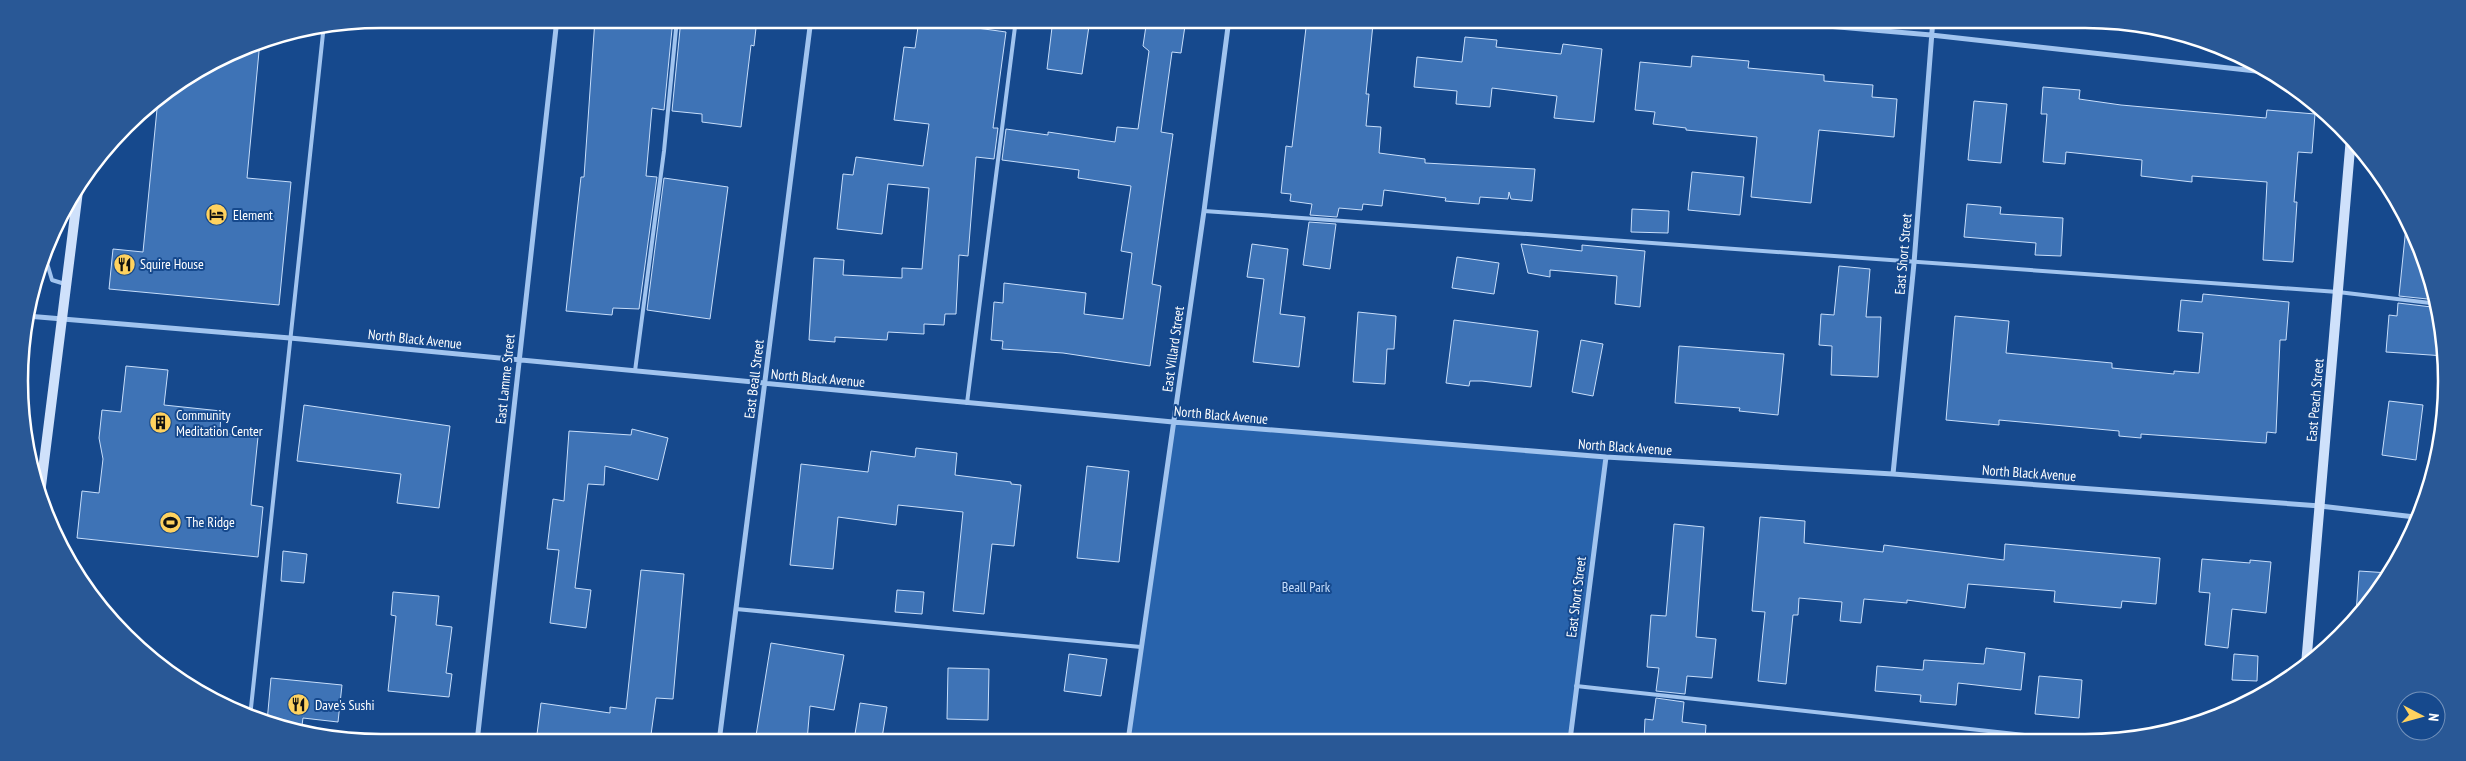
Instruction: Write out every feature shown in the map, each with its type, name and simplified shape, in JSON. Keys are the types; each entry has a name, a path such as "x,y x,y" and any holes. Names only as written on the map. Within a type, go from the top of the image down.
{"main road":[{"name":"East Peach Street","path":"2307,655 2350,147"},
{"path":"42,479 77,201"}],"street":[{"name":"East Lamme Street","path":"478,734 556,28"},
{"name":"East Beall Street","path":"720,734 810,28"},
{"name":"East Villard Street","path":"1129,734 1204,211 1228,28"},
{"path":"1850,28 1931,35 2254,71"},
{"name":"East Short Street","path":"1893,474 1914,263 1932,28"},
{"name":"North Black Avenue","path":"33,316 290,338 764,385 1173,422 1606,457 1893,474 2320,506 2412,517"},
{"name":"East Short Street","path":"1571,734 1606,457"}],"lane":[{"path":"635,372 664,151 677,28"},
{"path":"967,404 1015,28"},
{"path":"251,709 323,32"},
{"path":"1204,211 2338,292 2430,303"},
{"path":"47,264 52,280 67,285"},
{"path":"736,609 1141,647"},
{"path":"1576,686 2015,734"}],"green space":[{"name":"Beall Park","path":"1173,422 1606,457 1572,734 1130,734"}],"building":[{"path":"594,28 672,28 664,110 652,108 646,176 657,177 639,309 613,308 612,315 566,311 581,177 584,177"},
{"path":"680,28 756,28 754,46 751,45 741,127 702,122 702,114 672,111"},
{"path":"918,28 977,28 1006,32 993,128 998,128 994,159 976,157 968,256 959,255 956,314 945,314 944,325 924,324 924,334 888,332 887,340 835,337 835,342 809,340 814,258 844,260 843,275 902,278 902,268 922,269 929,188 888,184 882,234 837,229 843,174 853,175 856,157 923,166 929,124 894,120 904,47 915,48"},
{"path":"1052,28 1089,28 1082,74 1047,69"},
{"path":"1146,28 1185,28 1181,53 1172,52 1161,132 1173,134 1152,284 1161,286 1150,366 1063,353 1002,349 1003,341 991,340 994,302 1003,303 1004,283 1086,293 1084,314 1123,319 1132,253 1121,251 1131,186 1078,178 1079,170 1002,160 1006,129 1048,135 1048,132 1115,142 1117,127 1138,129 1149,51 1143,46"},
{"path":"1306,28 1373,28 1366,94 1369,94 1366,126 1381,127 1379,153 1425,159 1425,163 1535,169 1532,201 1511,199 1509,192 1508,199 1480,197 1479,204 1445,201 1446,198 1384,190 1382,206 1363,204 1362,210 1339,208 1337,217 1310,215 1312,204 1290,201 1291,194 1281,193 1286,146 1292,147"},
{"path":"1465,37 1497,40 1496,47 1561,54 1563,44 1602,49 1594,122 1554,118 1557,96 1492,88 1490,107 1456,104 1457,91 1414,87 1417,57 1462,62"},
{"name":"Element","path":"259,49 247,178 291,182 279,305 109,289 113,249 143,252 157,107 204,75"},
{"path":"1692,56 1749,61 1748,68 1824,75 1824,81 1873,85 1872,97 1897,99 1894,137 1819,130 1811,203 1751,197 1757,137 1686,130 1686,128 1653,124 1655,112 1635,110 1640,62 1691,67"},
{"path":"2043,87 2080,90 2079,99 2121,105 2266,118 2267,110 2315,114 2312,153 2298,152 2294,202 2297,202 2293,262 2263,260 2267,182 2192,176 2192,182 2141,176 2142,160 2066,152 2065,164 2043,162 2047,114 2041,114"},
{"path":"1974,101 2007,104 2001,163 1968,160"},
{"path":"1692,172 1744,177 1740,215 1688,210"},
{"path":"664,178 728,187 710,319 647,310"},
{"path":"1967,204 2001,207 2000,214 2063,218 2061,256 2035,255 2036,243 1964,237"},
{"path":"1632,209 1669,211 1668,233 1631,232"},
{"path":"1309,222 1336,224 1330,269 1303,265"},
{"path":"2406,231 2420,267 2429,299 2399,296"},
{"path":"1252,244 1288,249 1280,314 1305,317 1299,367 1253,362 1264,279 1247,277"},
{"path":"1521,244 1582,251 1582,245 1645,251 1640,307 1615,304 1617,276 1550,270 1550,277 1528,273"},
{"path":"1457,257 1499,263 1494,294 1452,288"},
{"path":"1839,266 1870,269 1866,317 1881,317 1878,377 1831,375 1832,346 1819,345 1821,314 1834,315"},
{"path":"2203,294 2289,302 2286,340 2280,340 2276,433 2267,432 2266,443 2141,434 2141,438 2119,436 2119,431 1999,420 1999,425 1946,420 1955,316 2009,321 2006,353 2112,363 2112,368 2174,374 2174,371 2199,373 2203,333 2178,331 2181,300 2202,302"},
{"path":"2398,303 2431,307 2438,356 2386,352 2389,315 2397,316"},
{"path":"1358,312 1396,316 1394,349 1387,349 1385,384 1353,382"},
{"path":"1454,320 1538,331 1531,387 1482,381 1470,381 1469,386 1446,383"},
{"path":"1581,340 1603,344 1593,396 1572,392"},
{"path":"1679,346 1784,354 1778,415 1739,411 1740,408 1675,403"},
{"path":"126,366 168,370 164,405 221,411 220,433 258,437 251,505 263,507 258,557 77,538 82,491 99,493 103,459 99,438 102,410 121,412"},
{"path":"2389,401 2423,405 2416,460 2382,455"},
{"path":"304,405 450,426 439,508 397,503 401,474 297,461"},
{"path":"632,429 668,438 658,480 605,466 604,485 588,484 575,588 591,590 586,628 550,623 559,550 547,549 553,499 564,501 569,431 631,435"},
{"path":"916,448 957,453 955,475 1021,485 1014,546 992,544 984,614 953,611 963,512 898,505 896,525 838,517 833,569 790,565 801,464 868,472 871,451 915,457"},
{"path":"1087,466 1129,471 1119,562 1077,558"},
{"path":"1760,517 1805,521 1804,543 1883,552 1884,545 2004,560 2005,544 2160,558 2156,604 2122,601 2121,608 2054,602 2055,591 1968,584 1965,608 1907,600 1907,603 1864,599 1861,623 1840,621 1842,602 1799,598 1798,615 1793,615 1786,684 1758,681 1765,612 1752,611"},
{"path":"1674,524 1704,527 1696,637 1716,639 1712,678 1687,676 1685,694 1656,691 1659,668 1647,667 1651,615 1666,616"},
{"path":"283,551 307,554 304,583 281,581"},
{"path":"2202,559 2250,563 2250,560 2271,562 2266,613 2232,609 2228,648 2205,645 2210,593 2199,592"},
{"path":"641,570 684,574 673,699 656,698 651,734 537,734 541,703 610,713 610,707 626,709"},
{"path":"2359,571 2382,573 2366,595 2357,606"},
{"path":"897,590 924,592 922,614 895,612"},
{"path":"393,592 439,596 436,625 452,627 446,673 452,674 449,697 388,691 396,616 391,615"},
{"path":"771,643 844,655 834,710 810,706 808,734 756,734"},
{"path":"1986,648 2025,653 2021,690 1958,683 1956,705 1920,702 1921,695 1875,691 1877,666 1923,670 1924,660 1984,664"},
{"path":"1069,654 1107,659 1101,696 1064,691"},
{"path":"2234,654 2258,656 2257,681 2232,680"},
{"path":"948,668 989,669 988,720 947,719"},
{"path":"2039,676 2082,680 2079,718 2035,714"},
{"path":"271,678 342,685 338,722 303,718 302,724 268,715"},
{"path":"1656,698 1684,702 1682,722 1706,725 1705,734 1644,734 1645,719 1653,720"},
{"path":"860,703 887,707 883,734 855,734"}],"place":[{"name":"Element","path":"217,215"},
{"name":"Squire House","path":"124,264"},
{"name":"Community Meditation Center","path":"160,423"},
{"name":"The Ridge","path":"170,522"},
{"name":"Dave's Sushi","path":"299,705"}]}
